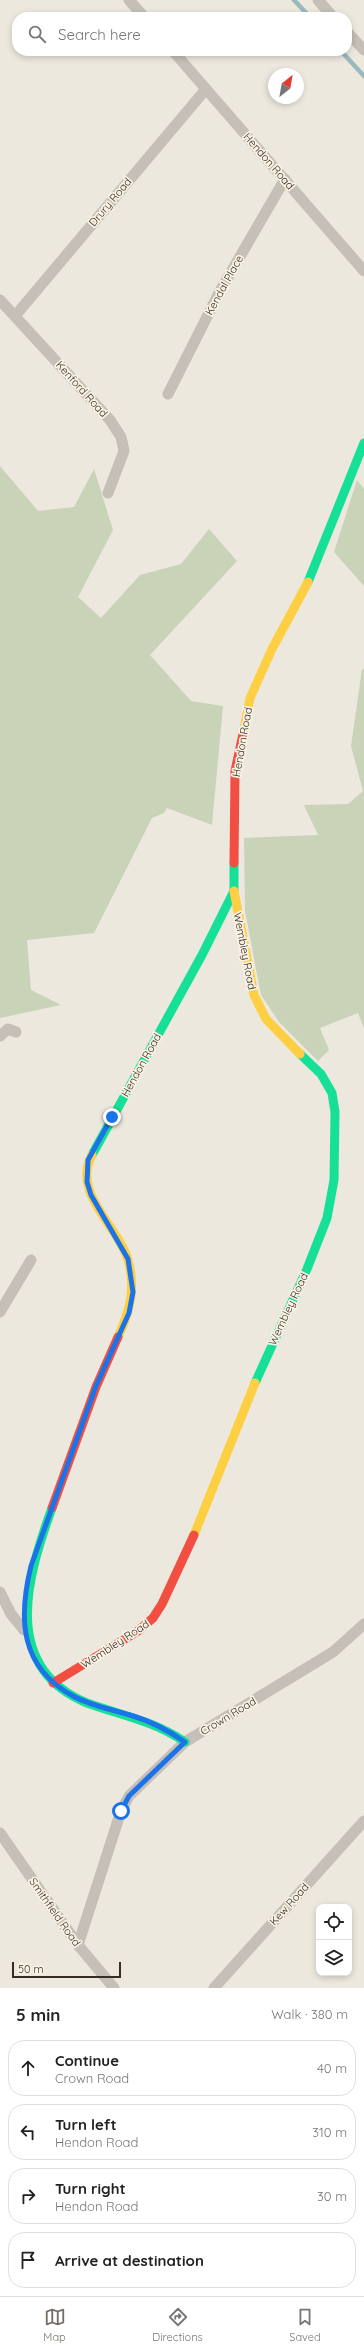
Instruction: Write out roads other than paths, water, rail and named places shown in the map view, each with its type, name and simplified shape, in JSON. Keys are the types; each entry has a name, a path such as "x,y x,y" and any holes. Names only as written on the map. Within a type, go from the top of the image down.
{"street":[{"path":"129,0 140,12"},
{"path":"318,0 329,12"},
{"path":"352,37 364,50"},
{"name":"Hendon Road","path":"177,56 364,271"},
{"name":"Drury Road","path":"15,316 206,89"},
{"name":"Kendal Place","path":"168,394 220,291 285,179"},
{"name":"Kenford Road","path":"0,300 110,420 121,437 124,451 108,493"},
{"name":"Hendon Road","path":"185,1742 150,1722 73,1696 53,1683 32,1657 24,1630 25,1590 31,1566 96,1386 129,1313 133,1292 128,1259 91,1195 87,1182 88,1160 202,956 234,891 235,771 250,698 272,649 304,592 364,443"},
{"name":"Wembley Road","path":"53,1683 138,1631 153,1618 162,1604 199,1524 256,1379 307,1269 326,1218 334,1180 335,1112 332,1093 321,1074 282,1037 266,1019 254,995 234,891"},
{"path":"0,1036 8,1029 16,1032"},
{"path":"0,1312 31,1260"},
{"path":"0,1592 11,1614 24,1630"},
{"name":"Crown Road","path":"78,1945 125,1803 155,1770 185,1742 333,1652 364,1624"},
{"name":"Kew Road","path":"214,1988 364,1821"},
{"name":"Smithfield Road","path":"0,1834 78,1945 114,1988"}],"waterway":[{"path":"294,0 305,12"},
{"path":"346,56 364,76"}]}
